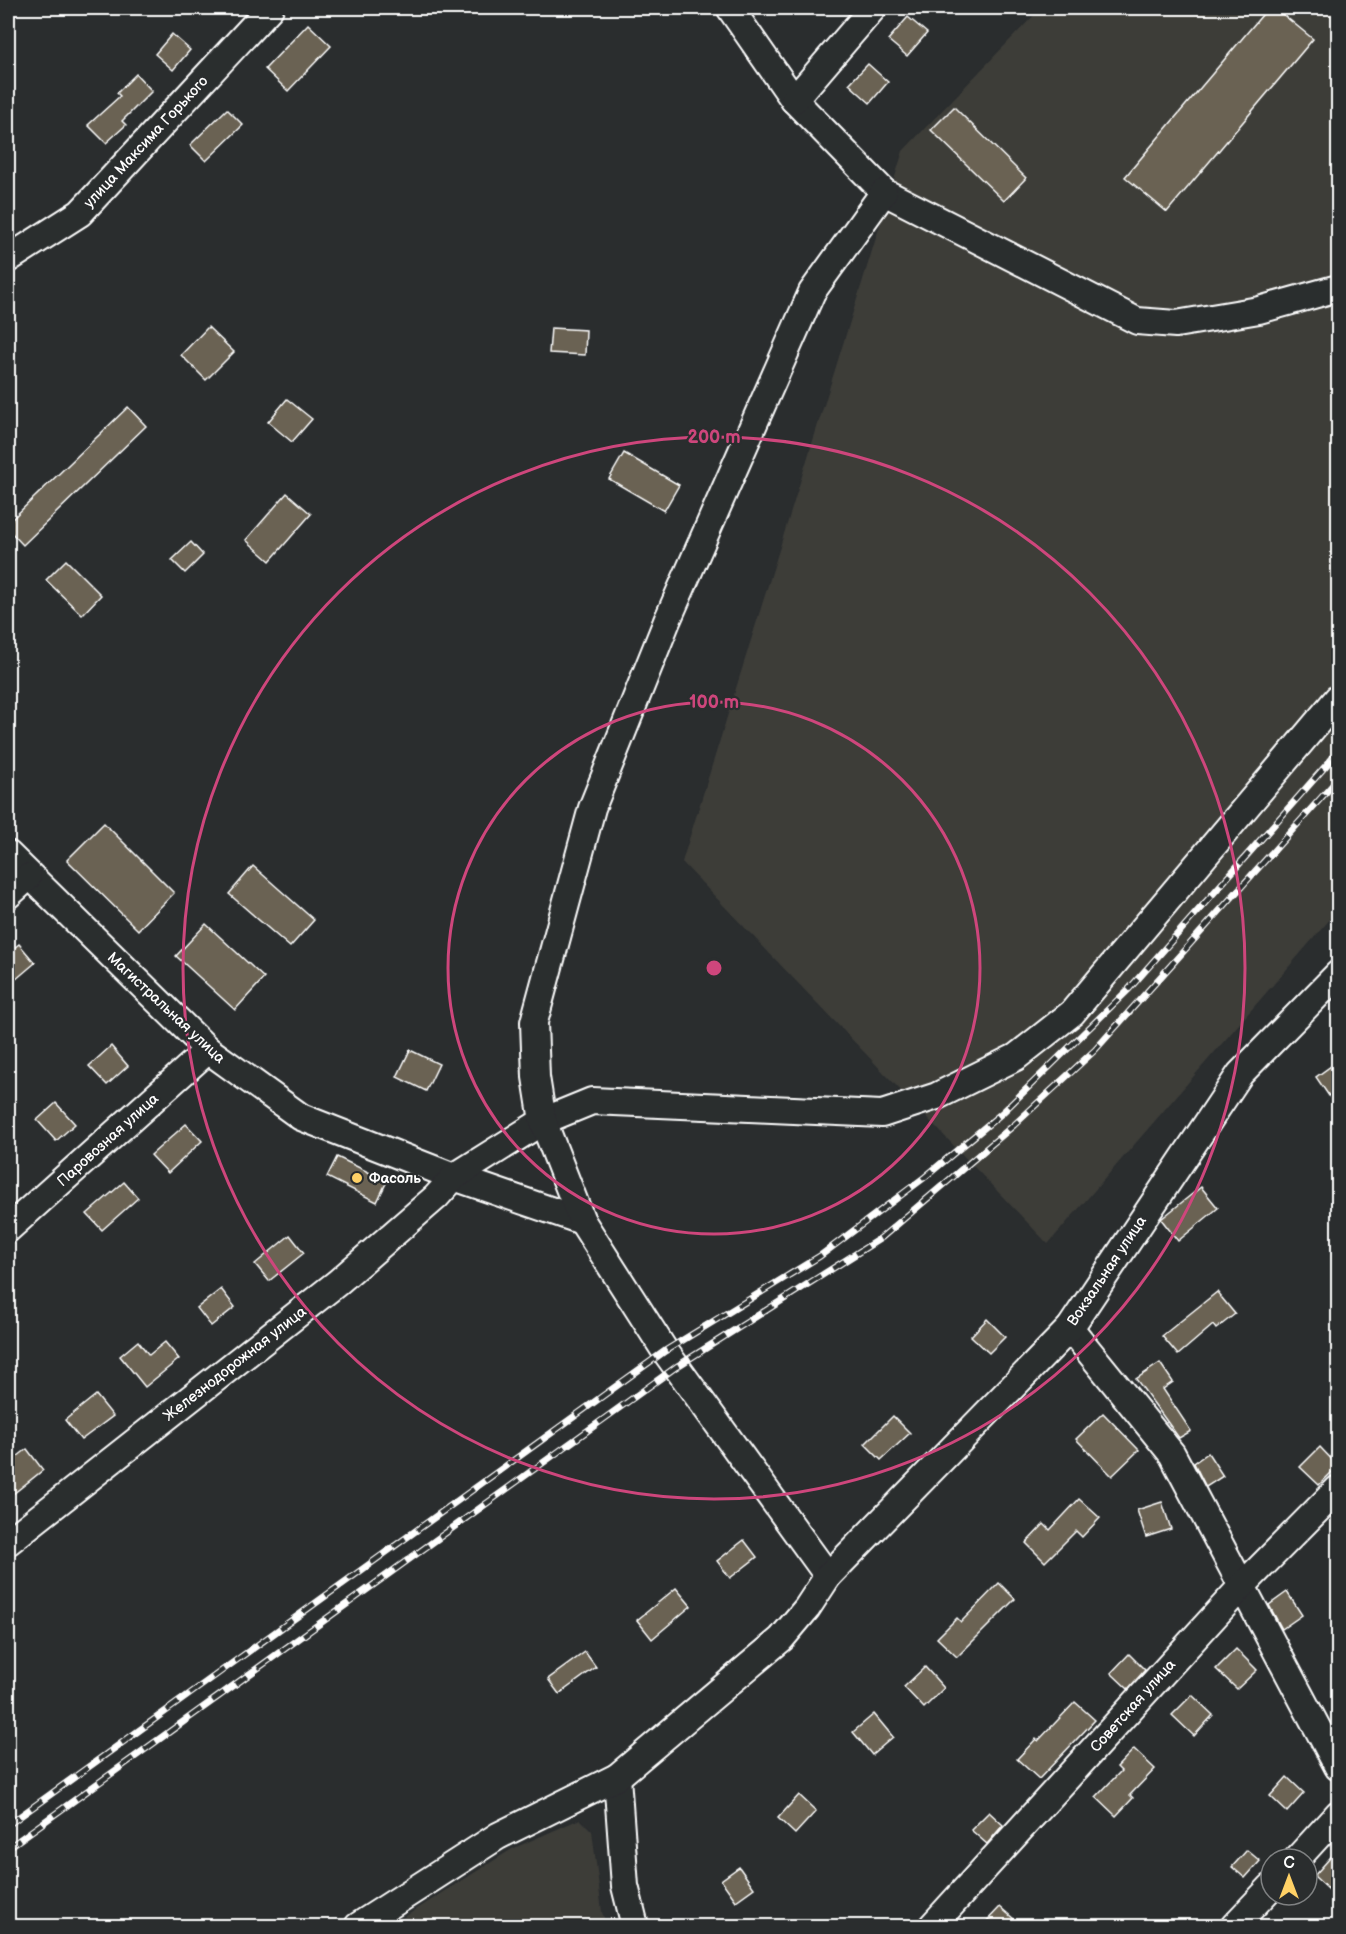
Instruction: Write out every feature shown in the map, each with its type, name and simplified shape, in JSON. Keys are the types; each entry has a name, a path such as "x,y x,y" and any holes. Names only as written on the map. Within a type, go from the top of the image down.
{"street":[{"name":"улица Максима Горького","path":"8,259 80,213 270,8"},
{"path":"730,8 794,100 884,192 1137,321 1176,324 1258,310 1338,288"},
{"path":"794,100 873,8"},
{"path":"828,1576 665,1351 582,1221 543,1121 536,1077 534,1022 592,808 667,621 812,292 884,192"},
{"name":"Железнодорожная улица","path":"8,1542 337,1283 436,1197 454,1177 543,1121 592,1101 882,1114 937,1096 1016,1057 1072,1013 1338,698"},
{"name":"Магистральная улица","path":"8,854 28,877 208,1050 301,1117 454,1177 582,1221"},
{"path":"8,895 28,877"},
{"name":"Вокзальная улица","path":"358,1926 498,1836 617,1777 781,1639 807,1608 828,1576 1070,1328 1240,1074 1338,974"},
{"name":"Паровозная улица","path":"8,1229 208,1050"},
{"path":"1070,1328 1172,1454 1338,1767"},
{"name":"Советская улица","path":"932,1926 1243,1585 1338,1489"},
{"path":"617,1777 625,1886 635,1926"},
{"path":"1307,1847 1338,1814"},
{"path":"1234,1926 1259,1900"}],"shaded area":[{"path":"1041,8 1338,8 1338,910 1048,1244 682,862 903,151"},
{"path":"580,1819 592,1831 602,1912 607,1926 390,1926 512,1849"}],"building":[{"path":"1268,8 1275,8 1313,39 1167,212 1125,177"},
{"path":"908,17 927,33 907,56 888,40"},
{"path":"308,24 331,46 288,91 265,69"},
{"path":"172,34 190,50 173,70 155,54"},
{"path":"868,64 888,82 870,103 849,84"},
{"path":"136,74 152,91 122,121 126,125 106,143 88,125 120,96 117,93"},
{"path":"954,107 1026,178 1004,201 931,130"},
{"path":"227,109 243,125 206,161 190,145"},
{"path":"208,327 234,352 206,380 181,355"},
{"path":"551,328 586,330 585,355 549,353"},
{"path":"287,399 312,419 292,442 268,422"},
{"path":"128,407 146,426 23,545 8,529 8,523"},
{"path":"624,453 679,485 664,511 609,479"},
{"path":"287,493 311,514 270,561 246,540"},
{"path":"191,542 203,555 185,573 172,560"},
{"path":"66,560 101,595 82,615 46,580"},
{"path":"104,823 174,893 138,930 67,860"},
{"path":"253,866 314,920 290,947 229,894"},
{"path":"206,924 264,978 235,1010 176,956"},
{"path":"19,944 35,963 8,986 8,953"},
{"path":"111,1046 128,1066 107,1085 89,1066"},
{"path":"410,1050 439,1064 426,1091 397,1077"},
{"path":"1338,1061 1338,1109 1316,1077"},
{"path":"56,1103 75,1124 56,1141 37,1120"},
{"path":"186,1124 202,1141 168,1173 151,1155"},
{"path":"337,1157 387,1181 377,1202 327,1177"},
{"path":"124,1182 138,1198 102,1230 87,1214"},
{"path":"1201,1187 1218,1208 1178,1241 1161,1219"},
{"path":"290,1235 304,1253 269,1281 255,1264"},
{"path":"221,1289 235,1307 211,1326 197,1308"},
{"path":"1217,1292 1235,1314 1216,1329 1213,1325 1178,1355 1162,1336"},
{"path":"987,1319 1005,1337 989,1353 971,1336"},
{"path":"138,1341 149,1355 165,1342 179,1359 145,1387 120,1356"},
{"path":"1160,1363 1173,1382 1163,1389 1191,1431 1179,1438 1136,1379"},
{"path":"96,1395 113,1416 81,1440 65,1420"},
{"path":"1103,1413 1139,1450 1112,1476 1076,1439"},
{"path":"893,1416 910,1433 881,1460 865,1444"},
{"path":"1320,1447 1338,1466 1319,1485 1300,1467"},
{"path":"27,1449 43,1470 8,1498 8,1464"},
{"path":"1208,1453 1223,1476 1206,1487 1194,1463"},
{"path":"1079,1499 1100,1518 1082,1537 1076,1531 1045,1562 1026,1543 1044,1524 1050,1530"},
{"path":"1162,1502 1171,1529 1146,1537 1137,1510"},
{"path":"744,1540 757,1557 730,1578 717,1561"},
{"path":"999,1583 1015,1599 957,1657 937,1638 957,1618 961,1622"},
{"path":"676,1588 691,1606 652,1639 637,1620"},
{"path":"1287,1592 1302,1615 1282,1629 1269,1605"},
{"path":"1236,1649 1257,1670 1237,1689 1216,1669"},
{"path":"585,1652 596,1667 559,1694 548,1679"},
{"path":"1129,1654 1145,1670 1128,1689 1111,1673"},
{"path":"925,1667 944,1688 924,1708 904,1687"},
{"path":"1192,1695 1213,1715 1194,1736 1172,1715"},
{"path":"1075,1702 1095,1720 1039,1779 1017,1759 1036,1739 1038,1741"},
{"path":"874,1714 893,1737 872,1755 853,1732"},
{"path":"1134,1749 1155,1769 1130,1795 1133,1798 1116,1816 1096,1797 1121,1771 1117,1767"},
{"path":"1287,1777 1304,1793 1287,1812 1270,1796"},
{"path":"799,1795 816,1811 795,1834 778,1818"},
{"path":"989,1812 1003,1825 987,1844 971,1830"},
{"path":"1338,1849 1338,1898 1319,1881 1319,1870"},
{"path":"1247,1850 1259,1860 1245,1878 1232,1867"},
{"path":"739,1867 754,1888 736,1901 721,1880"},
{"path":"1000,1907 1022,1926 982,1926"}],"railway":[{"path":"8,1825 665,1351 820,1256 925,1177 1002,1113 1129,989 1338,752"},
{"path":"8,1848 676,1367 881,1238 1014,1125 1095,1050 1338,779"}],"place":[{"name":"Фасоль","path":"357,1178"}]}
